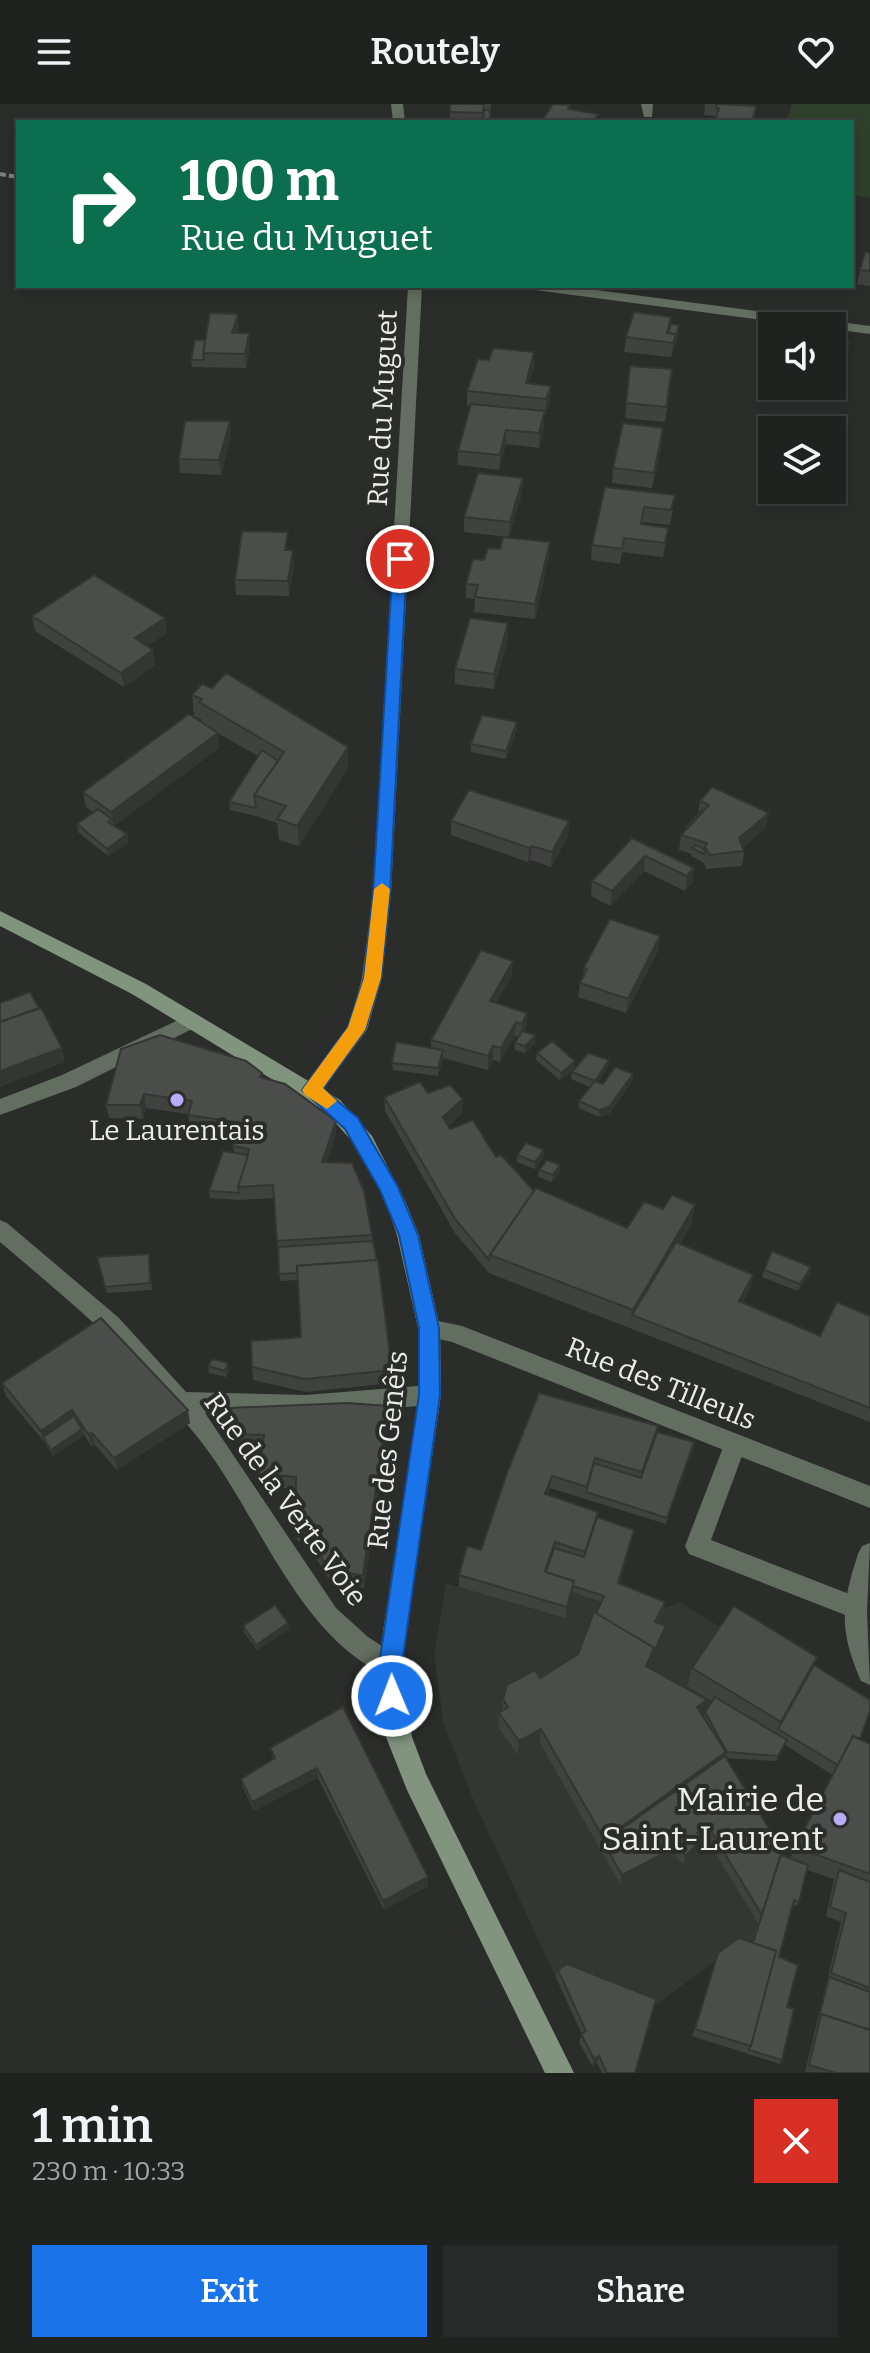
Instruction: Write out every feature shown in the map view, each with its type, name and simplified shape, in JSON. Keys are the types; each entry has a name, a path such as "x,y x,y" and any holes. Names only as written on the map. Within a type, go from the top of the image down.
{"main road":[{"name":"Rue des Genêts","path":"0,918 139,989 311,1090 352,1123 381,1172 408,1235 429,1328 430,1395 390,1665 399,1737 416,1781 560,2073"}],"street":[{"name":"Rue du Muguet","path":"311,1090 357,1030 372,978 382,894 415,288"},
{"path":"550,288 870,330"},
{"path":"0,1107 69,1081 191,1021"},
{"name":"Rue de la Verte Voie","path":"0,1229 111,1325 205,1429 327,1616 359,1645 390,1665"},
{"name":"Rue des Tilleuls","path":"429,1328 454,1333 870,1497"},
{"path":"180,1402 306,1405 430,1395"},
{"path":"735,1445 697,1546 853,1607"},
{"path":"870,1554 853,1607 857,1642 870,1673"}],"shaded area":[{"path":"446,1583 565,1618 572,1592 603,1602 664,1608 680,1602 725,1630 688,1686 713,1702 704,1718 702,1715 778,1860 750,1950 735,1946 653,2007 556,1978 473,1799 443,1722 434,1655"}],"green space":[{"path":"792,104 870,104 870,198 854,195 854,120 787,120"}],"building":[{"path":"450,104 484,104 483,113 450,112"},
{"path":"553,104 570,105 568,109 598,114 594,120 542,120"},
{"path":"716,104 756,106 752,120 716,119 719,108"},
{"path":"484,110 490,110 490,119 483,119"},
{"path":"865,252 870,253 870,271 860,270"},
{"path":"634,312 671,317 667,333 676,334 673,343 626,337"},
{"path":"210,313 238,314 232,333 249,333 245,354 203,353"},
{"path":"671,324 679,325 675,341 676,334 668,333"},
{"path":"195,340 205,340 204,360 191,360"},
{"path":"493,348 534,352 526,383 551,386 546,399 467,391 478,359 489,360"},
{"path":"630,366 672,369 666,407 626,403"},
{"path":"471,404 545,411 539,433 506,430 500,455 458,451"},
{"path":"185,421 230,421 219,460 179,459"},
{"path":"623,423 663,428 654,473 613,468"},
{"path":"478,473 523,478 510,522 464,517"},
{"path":"605,487 675,495 671,510 644,507 641,524 668,528 665,543 624,538 622,549 592,545"},
{"path":"242,531 288,532 285,550 293,550 288,581 235,580"},
{"path":"503,537 550,542 535,604 475,597 478,585 466,584 473,559 484,560 488,548 500,549"},
{"path":"94,575 165,618 135,638 153,650 121,673 32,616"},
{"path":"470,618 508,623 494,674 455,669"},
{"path":"226,673 348,747 297,826 277,819 286,806 254,795 284,752 192,695 202,684 212,688"},
{"path":"189,714 218,733 111,812 83,792"},
{"path":"482,715 517,722 506,751 471,744"},
{"path":"262,750 278,761 254,795 256,808 229,802"},
{"path":"712,787 769,813 739,838 744,851 710,855 705,847 707,843 681,835 709,805 700,801"},
{"path":"469,790 569,821 552,852 532,846 529,848 451,821"},
{"path":"98,809 112,819 108,822 127,834 107,849 77,824"},
{"path":"702,810 688,828 686,827"},
{"path":"632,838 694,868 687,876 645,856 612,891 592,881"},
{"path":"696,845 705,850 704,854 692,848"},
{"path":"610,919 660,936 628,999 580,983 587,969 584,967"},
{"path":"481,950 513,961 490,1001 527,1013 522,1024 516,1022 501,1048 493,1046 488,1056 431,1040"},
{"path":"30,992 39,1008 0,1022 0,1003"},
{"path":"41,1008 62,1048 0,1071 0,1022"},
{"path":"522,1031 536,1035 525,1046 515,1043"},
{"path":"160,1035 246,1061 262,1073 260,1077 285,1084 336,1121 322,1162 352,1163 364,1191 372,1235 277,1241 273,1185 238,1187 249,1149 233,1146 242,1123 188,1115 192,1101 144,1094 140,1105 106,1105 121,1049"},
{"path":"552,1041 575,1061 561,1073 537,1053"},
{"path":"396,1042 443,1050 438,1068 392,1063"},
{"path":"588,1053 609,1060 595,1081 572,1072"},
{"path":"615,1067 633,1074 609,1107 599,1110 579,1101 595,1081 603,1084"},
{"path":"420,1082 428,1093 450,1085 463,1099 443,1117 450,1129 473,1120 496,1157 501,1155 534,1191 489,1260 455,1219 384,1097"},
{"path":"526,1143 544,1150 535,1162 517,1155"},
{"path":"223,1151 248,1155 239,1193 209,1191"},
{"path":"547,1160 560,1165 553,1175 539,1170"},
{"path":"536,1188 627,1228 644,1202 663,1209 672,1195 695,1205 633,1310 490,1255"},
{"path":"373,1241 377,1260 297,1266 297,1273 279,1274 278,1247"},
{"path":"676,1242 753,1275 739,1301 820,1336 837,1302 870,1316 870,1408 632,1315"},
{"path":"772,1251 811,1267 800,1284 764,1270"},
{"path":"149,1254 150,1283 105,1287 97,1257"},
{"path":"378,1260 392,1370 305,1379 252,1367 251,1341 301,1337 297,1266"},
{"path":"101,1318 188,1410 114,1458 92,1433 88,1434 72,1410 41,1431 2,1383"},
{"path":"212,1359 228,1363 225,1371 208,1366"},
{"path":"539,1393 658,1426 642,1472 595,1458 587,1487 552,1476 545,1494 598,1512 585,1552 555,1542 545,1571 574,1581 567,1607 459,1575 467,1546 481,1550"},
{"path":"347,1403 388,1406 363,1576 328,1568 306,1532 296,1530 296,1477 259,1474 264,1435 238,1434 229,1408"},
{"path":"74,1416 82,1429 51,1450 43,1437"},
{"path":"657,1432 694,1442 667,1518 586,1492 594,1463 641,1478"},
{"path":"597,1517 634,1530 618,1583 665,1602 655,1622 666,1626 651,1658 654,1648 596,1614 604,1596 573,1586 574,1581 546,1572 554,1548 584,1557"},
{"path":"275,1605 288,1623 256,1645 243,1626"},
{"path":"734,1606 817,1657 781,1722 692,1668"},
{"path":"594,1612 654,1648 646,1666 707,1700 697,1707 726,1752 604,1839 541,1729 519,1741 499,1713 508,1707 503,1699 507,1685 535,1670 540,1678 578,1654"},
{"path":"814,1665 870,1700 870,1711 860,1739 853,1736 838,1765 778,1729"},
{"path":"715,1697 787,1740 778,1756 727,1752 705,1712"},
{"path":"343,1707 428,1877 383,1901 317,1768 252,1802 241,1779 275,1758 270,1748"},
{"name":"Mairie de Saint-Laurent","path":"853,1736 870,1744 870,1874 795,1847"},
{"path":"725,1756 782,1850 762,1915 708,1826 697,1833 702,1838 686,1856 678,1846 622,1875 603,1842"},
{"path":"781,1855 808,1865 799,1902 794,1900 779,1957 798,1965 787,2007 794,2009 782,2060 749,2050 776,1951 753,1943"},
{"path":"839,1870 870,1882 870,1988 831,1973 846,1913 830,1907"},
{"path":"739,1938 776,1951 751,2046 695,2029 718,1953"},
{"path":"567,1964 656,1999 635,2073 607,2073 599,2056 594,2059 581,2034 586,2031 558,1970"},
{"path":"829,1977 870,1992 870,2030 821,2014 819,2017"},
{"path":"821,2014 870,2030 870,2073 836,2073 809,2065"}],"slow traffic":[{"path":"327,1101 311,1090 357,1030 372,978 382,889"}],"place":[{"name":"Le Laurentais","path":"177,1100"},
{"name":"Mairie de Saint-Laurent","path":"840,1819"}],"route":[{"path":"392,1696 390,1665 430,1395 429,1328 408,1235 389,1187 352,1123 311,1090 357,1030 372,978 382,894 400,559"}]}
